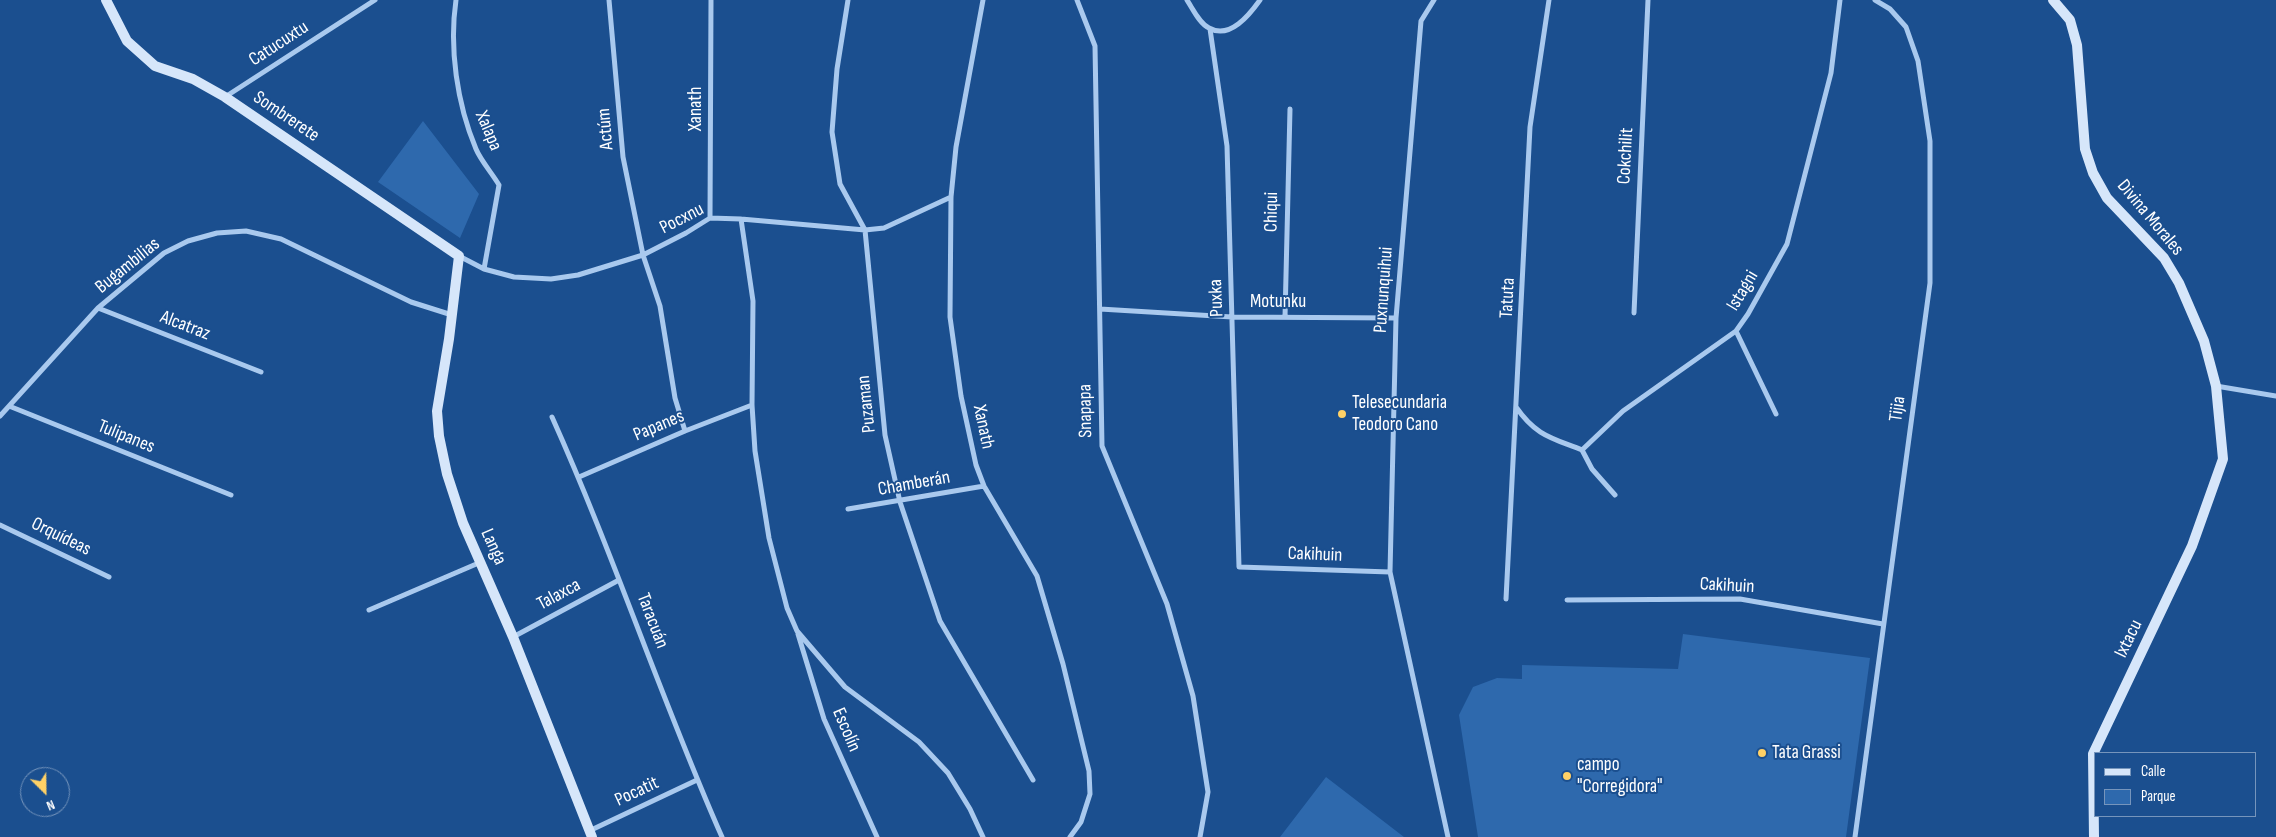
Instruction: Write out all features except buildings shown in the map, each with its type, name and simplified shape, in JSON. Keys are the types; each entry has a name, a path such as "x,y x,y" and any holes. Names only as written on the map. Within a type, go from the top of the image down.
{"street":[{"name":"Sombrerete","path":"106,0 127,41 155,66 193,79 225,97 459,256"},
{"name":"Catucuxtu","path":"225,97 375,0"},
{"name":"Xalapa","path":"456,0 452,30 462,108 476,150 499,185 484,269"},
{"name":"Actúm","path":"609,0 623,157 643,255"},
{"name":"Xanath","path":"710,218 711,0"},
{"name":"Puzaman","path":"848,0 837,69 832,132 840,184 865,230 885,435 900,502 940,621 1033,780"},
{"name":"Xanath","path":"983,0 956,147 951,197 950,317 961,396 976,465 984,486 1037,576 1063,664 1088,771 1090,794 1081,822 1070,837"},
{"name":"Snapapa","path":"1077,0 1095,46 1102,446 1167,604 1193,696 1208,792 1200,837"},
{"path":"1187,0 1201,22 1210,29 1227,30 1246,20 1260,0"},
{"name":"Puxnunquihui","path":"1434,0 1421,21 1396,318 1390,572 1448,837"},
{"name":"Tatuta","path":"1506,599 1530,127 1549,0"},
{"name":"Cokchilit","path":"1634,313 1648,0"},
{"name":"Istagni","path":"1582,450 1623,411 1736,331 1748,314 1787,244 1830,73 1840,0"},
{"name":"Tijia","path":"1854,837 1930,284 1930,141 1918,62 1906,27 1890,9 1875,0"},
{"name":"Divina Morales","path":"2053,0 2070,20 2077,45 2085,149 2093,173 2107,198 2164,258 2179,283 2204,341 2216,386 2222,459"},
{"name":"Puxka","path":"1210,29 1227,146 1239,567"},
{"name":"Chiqui","path":"1285,317 1290,108"},
{"name":"Pocxnu","path":"459,256 484,269 514,277 551,279 578,275 643,255 710,218 742,218 865,230 884,228 951,197"},
{"path":"742,218 753,301 752,405 755,451 769,538 788,608 797,631 845,687 918,742 948,773 970,809 983,837"},
{"name":"Bugambilias","path":"0,416 98,308 164,253 188,241 208,236 246,231 281,239 411,302 452,315"},
{"path":"643,255 660,306 675,398 685,431"},
{"name":"Langa","path":"459,256 437,411 447,474 463,523 482,562 513,637 590,834"},
{"name":"Alcatraz","path":"98,308 261,372"},
{"name":"Motunku","path":"1100,309 1232,317 1396,318"},
{"path":"1736,331 1776,414"},
{"path":"2216,386 2276,396"},
{"name":"Papanes","path":"579,477 685,431 752,405"},
{"name":"Tulipanes","path":"9,406 231,495"},
{"path":"1516,407 1526,421 1540,434 1582,450 1592,469 1615,495"},
{"name":"Taracuán","path":"552,417 579,477 697,780 722,837"},
{"name":"Ixtacu","path":"2094,837 2093,754 2192,546 2222,459"},
{"name":"Chamberán","path":"848,509 900,502 984,486"},
{"name":"Orquídeas","path":"0,525 109,577"},
{"path":"369,610 482,562"},
{"name":"Cakihuin","path":"1239,567 1390,572"},
{"name":"Talaxca","path":"513,637 620,580"},
{"name":"Cakihuin","path":"1568,600 1740,599 1883,624"},
{"name":"Escolín","path":"797,631 824,718 877,837"},
{"name":"Pocatit","path":"590,834 697,780"}],"green space":[{"path":"423,121 479,194 460,238 378,182"},
{"path":"1683,634 1870,658 1846,837 1478,837 1459,715 1473,687 1497,678 1522,679 1522,665 1678,669"},
{"path":"1326,777 1404,837 1280,837"}],"place":[{"name":"Telesecundaria Teodoro Cano","path":"1342,414"},
{"name":"Tata Grassi","path":"1762,753"},
{"name":"campo \"Corregidora\"","path":"1567,776"}]}
